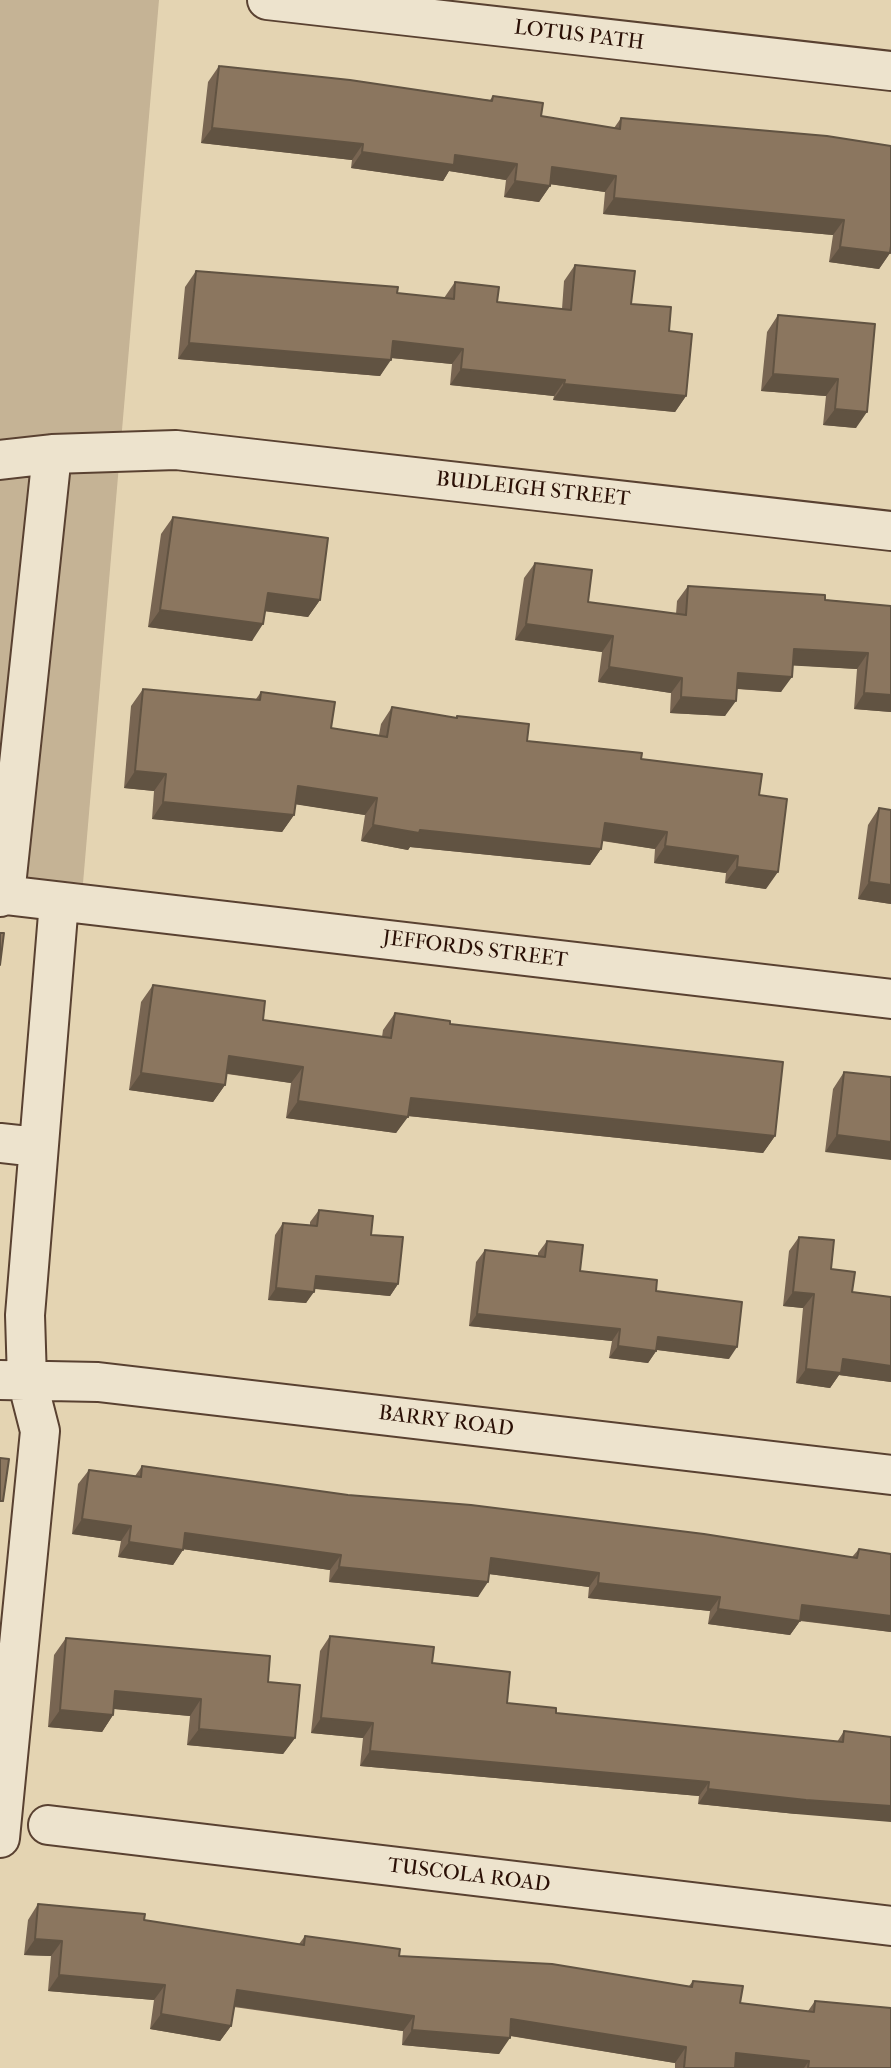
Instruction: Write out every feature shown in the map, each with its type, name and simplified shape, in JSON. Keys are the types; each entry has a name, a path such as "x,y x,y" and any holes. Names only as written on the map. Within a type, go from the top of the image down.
{"street":[{"name":"LOTUS PATH","path":"267,0 891,71"},
{"name":"BUDLEIGH STREET","path":"0,460 52,454 176,450 891,531"},
{"path":"3,885 52,454"},
{"name":"JEFFORDS STREET","path":"3,885 59,902 891,999"},
{"path":"0,1838 40,1430 14,1380 24,1315 18,1145 59,902"},
{"name":"BARRY ROAD","path":"14,1380 98,1382 891,1475"},
{"name":"TUSCOLA ROAD","path":"48,1825 891,1926"}],"shaded area":[{"path":"0,0 159,0 83,883 0,876"}],"building":[{"path":"219,66 350,80 492,101 493,96 543,103 541,116 620,129 621,118 827,136 891,146 890,253 840,247 844,220 614,198 616,176 552,167 550,186 515,181 517,164 455,155 454,165 362,152 363,144 212,128"},
{"path":"575,265 635,271 631,304 671,307 669,331 692,334 686,396 564,384 565,380 461,369 463,349 393,341 391,360 189,343 196,271 398,287 397,293 454,299 455,282 499,287 497,302 571,310"},
{"path":"778,315 875,324 867,412 835,409 838,379 773,374"},
{"path":"173,517 328,538 320,600 268,593 263,624 160,610"},
{"path":"535,563 592,570 588,602 686,615 688,586 825,595 825,600 891,606 891,695 864,693 868,653 794,649 792,677 738,673 736,701 681,697 682,678 609,667 613,636 526,624"},
{"path":"143,689 260,700 261,692 335,702 331,728 387,737 392,707 457,718 529,724 527,741 642,753 641,759 762,774 759,795 787,799 778,872 737,867 738,856 665,846 667,832 605,823 601,849 420,830 419,833 373,825 377,798 298,786 294,815 163,802 166,774 135,771"},
{"path":"879,808 891,810 891,885 869,882"},
{"path":"0,933 4,933 0,965"},
{"path":"153,985 265,1001 263,1020 391,1038 395,1013 450,1021 450,1024 783,1062 775,1136 411,1098 408,1117 298,1101 303,1067 229,1056 225,1085 141,1073"},
{"path":"844,1072 891,1077 891,1142 837,1135"},
{"path":"319,1210 373,1216 371,1235 403,1237 398,1284 316,1276 314,1292 276,1288 283,1223 317,1226"},
{"path":"799,1237 834,1240 831,1269 855,1272 852,1292 891,1297 891,1366 843,1359 841,1373 806,1369 814,1294 793,1292"},
{"path":"547,1241 583,1245 580,1271 657,1280 656,1291 742,1302 737,1347 658,1337 656,1351 618,1346 620,1329 477,1314 485,1250 545,1257"},
{"path":"0,1458 9,1459 3,1501 0,1501"},
{"path":"142,1466 348,1495 471,1505 704,1534 857,1558 859,1549 891,1554 891,1616 802,1605 800,1621 718,1609 720,1597 598,1583 599,1573 491,1558 488,1582 339,1567 341,1555 185,1533 183,1550 129,1542 131,1526 82,1519 89,1470 141,1477"},
{"path":"330,1636 434,1647 432,1663 510,1672 507,1703 556,1708 556,1713 843,1742 844,1731 891,1737 891,1806 708,1789 709,1782 370,1751 373,1723 321,1718"},
{"path":"66,1638 270,1656 268,1682 300,1685 295,1738 199,1729 201,1699 115,1691 113,1715 60,1710"},
{"path":"38,1904 145,1914 144,1920 304,1945 305,1936 400,1949 399,1956 552,1964 692,1987 693,1981 743,1986 740,2003 814,2012 815,2001 891,2008 891,2068 808,2068 809,2061 736,2053 735,2068 684,2068 686,2047 511,2019 510,2038 412,2030 414,2016 237,1990 231,2026 161,2014 165,1985 59,1975 62,1941 35,1939"}]}
